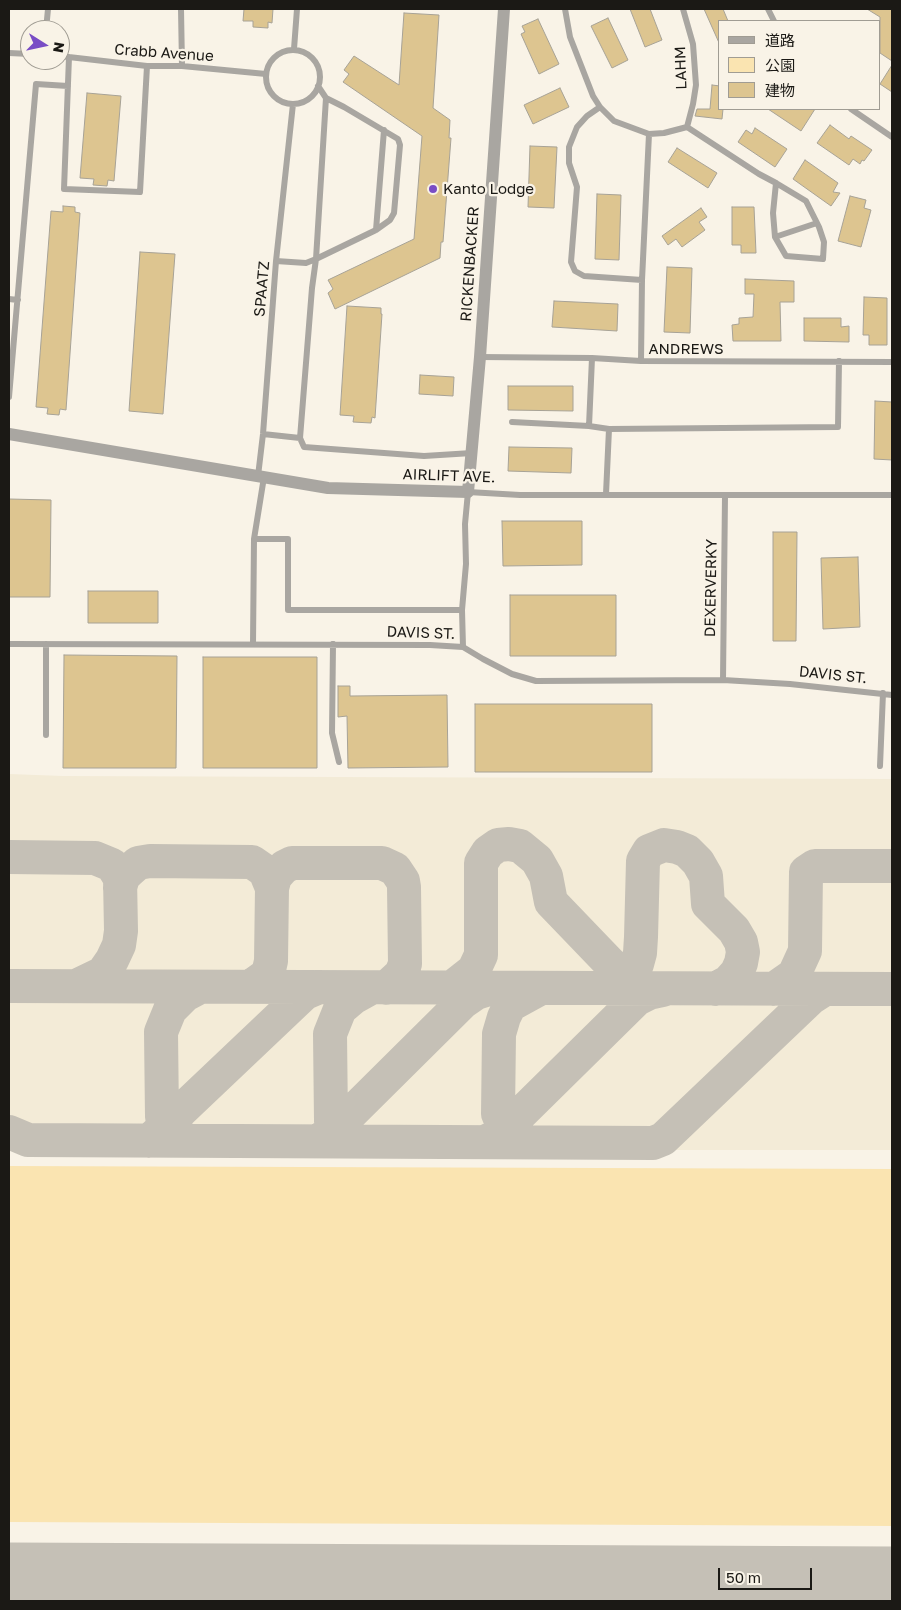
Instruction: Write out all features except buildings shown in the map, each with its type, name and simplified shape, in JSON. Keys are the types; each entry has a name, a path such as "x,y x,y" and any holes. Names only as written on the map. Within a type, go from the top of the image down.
{"street":[{"name":"RICKENBACKER","path":"468,492 480,357 504,9"},
{"name":"AIRLIFT AVE.","path":"9,434 328,488 468,492"}],"lane":[{"path":"180,9 182,66"},
{"path":"294,49 297,9"},
{"path":"565,9 570,37 593,96 600,108 614,121 649,134 664,133 687,127 759,174 776,183 806,201 824,242 823,259 786,256 775,237 773,213 776,183"},
{"name":"LAHM","path":"683,9 693,44 696,85 687,127"},
{"path":"294,49 302,51 315,62 319,69 318,86 314,94 307,100 293,104 281,102 274,97 266,82 266,74 268,66 278,53 294,49"},
{"name":"Crabb Avenue","path":"70,57 148,66 182,66 266,74"},
{"path":"69,70 64,189 140,192 148,66"},
{"path":"9,397 36,84 68,86"},
{"path":"276,261 306,263 316,259 376,230 390,220 394,213 400,145 398,139 326,98 318,86"},
{"path":"326,98 316,259 300,438 304,447 424,456 472,453"},
{"name":"SPAATZ","path":"252,644 254,539 261,477 276,261 293,104"},
{"path":"600,108 587,116 577,127 569,147 568,163 577,186 571,262 575,271 584,276 642,280"},
{"path":"852,110 892,137"},
{"path":"376,230 384,130"},
{"path":"641,361 642,280 649,134"},
{"path":"775,237 817,223"},
{"path":"9,299 18,300"},
{"name":"ANDREWS","path":"480,357 592,358 641,361 892,362"},
{"path":"589,426 592,358"},
{"path":"512,422 589,426 609,429 838,426 839,361"},
{"path":"606,494 609,429"},
{"path":"263,434 300,438"},
{"path":"463,647 462,610 466,564 465,524 468,492"},
{"name":"AIRLIFT AVE.","path":"468,492 520,495 892,495"},
{"name":"DEXERVERKY","path":"722,680 724,496"},
{"path":"254,539 288,539 288,610 462,610"},
{"name":"DAVIS ST.","path":"9,644 430,645 463,647 512,674 536,681 722,680 790,684 892,695"},
{"path":"46,644 46,736"},
{"path":"333,644 332,733 339,762"},
{"path":"880,766 883,693"}],"shaded area":[{"path":"9,774 63,776 892,779 892,1150 9,1150"}],"green space":[{"path":"9,1166 892,1169 892,1526 9,1522"}],"taxiway":[{"path":"455,985 474,970 481,955 481,863 488,852 498,845 509,844 520,846 537,860 546,876 551,902 624,978 643,988"},
{"path":"611,988 632,973 637,964 641,937 643,861 649,851 664,845 687,851 698,862 706,876 708,904 734,930 741,942 743,952 737,972 728,982 715,989"},
{"path":"9,857 95,858 112,865 120,878 121,931 119,945 103,973 76,986"},
{"path":"120,888 123,877 129,871 138,863 150,861 252,862 265,871 272,888 271,961 268,974 250,987"},
{"path":"272,888 275,877 284,867 292,863 382,863 395,869 403,881 404,887 405,964 401,974 386,988"},
{"path":"774,989 794,975 805,951 806,872 815,866 892,866"},
{"path":"9,986 892,989"},
{"path":"179,1134 169,1129 162,1117 161,1032 170,1010 185,995 200,987"},
{"path":"149,1141 305,993 319,987"},
{"path":"348,1137 342,1134 331,1121 330,1034 340,1009 353,998 371,988"},
{"path":"318,1141 334,1130 463,1002 476,993 492,988"},
{"path":"519,1140 506,1128 498,1114 499,1034 510,1005 541,988"},
{"path":"9,1132 28,1140 653,1143 663,1139 811,998 825,989"},
{"path":"485,1142 499,1135 637,999 649,993 663,990"}],"runway":[{"path":"9,1585 892,1589"}],"place":[{"name":"Kanto Lodge","path":"433,189"}]}
